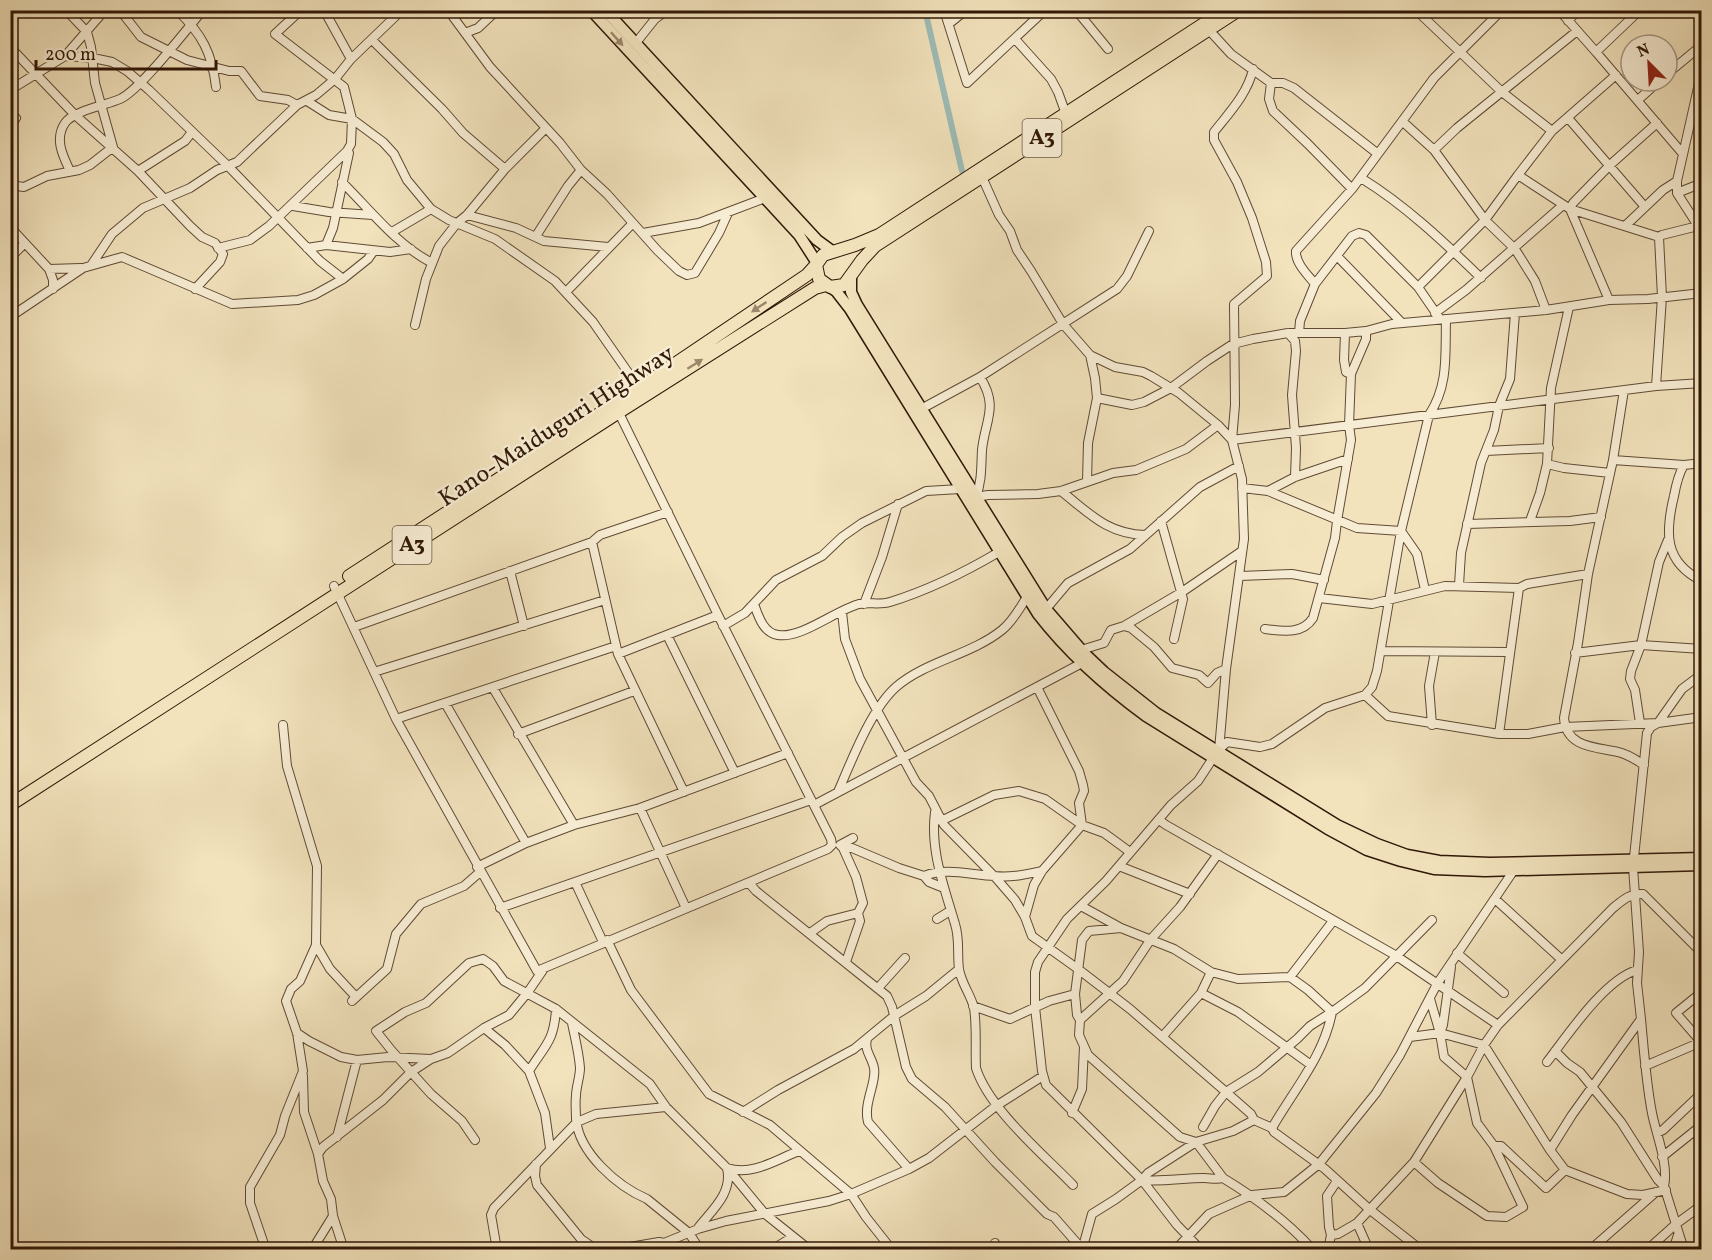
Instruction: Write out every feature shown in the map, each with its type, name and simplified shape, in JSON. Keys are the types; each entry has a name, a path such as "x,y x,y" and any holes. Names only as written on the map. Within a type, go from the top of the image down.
{"highway":[{"name":"A3","path":"828,286 844,285 875,246 982,177 1226,10"},
{"name":"A3","path":"816,264 823,255 879,235 1066,114 1105,93 1239,10"},
{"path":"834,251 847,256 853,267 851,275"},
{"path":"816,264 816,275 828,286"},
{"name":"Kano-Maiduguri Highway","path":"616,408 639,388 807,274 816,264"},
{"name":"Kano-Maiduguri Highway","path":"10,805 616,408 815,288 828,286"},
{"name":"Kano-Maiduguri Highway","path":"10,796 336,590"}],"main road":[{"path":"591,10 805,242 816,264"},
{"path":"605,10 817,240 834,251"},
{"path":"851,275 851,292 857,305 1046,609 1081,650 1104,672 1216,754 1328,829 1367,850 1434,869 1485,872 1701,858"},
{"path":"828,286 836,291 849,309 1027,597 1055,635 1082,663 1146,716 1337,825 1407,855 1439,861 1490,863 1633,863 1701,866"}],"street":[{"path":"66,10 87,32 93,58 95,83 113,147"},
{"path":"10,90 65,56 105,10"},
{"path":"120,10 141,37 187,60 229,71 241,71 260,96 288,100 297,105"},
{"path":"177,10 204,42 213,65 216,87"},
{"path":"70,171 59,147 60,135 65,122 75,115 123,98 140,82 202,10"},
{"path":"218,248 250,240 279,219 347,151 351,144 352,119 344,87 275,34 301,10"},
{"path":"324,10 351,58"},
{"path":"10,317 88,266 112,234 143,208 190,188 217,170 237,162 297,105 308,100 335,80 351,58 402,10"},
{"path":"448,10 490,67 560,143 581,170 607,194 658,252 679,271 687,275 695,273 728,213"},
{"path":"465,33 478,28 497,10"},
{"path":"635,44 655,19 667,10"},
{"path":"944,10 950,23 967,83 1045,10"},
{"path":"950,23 966,10"},
{"path":"1076,10 1108,49"},
{"path":"1416,10 1502,92 1552,131"},
{"path":"1315,284 1299,263 1296,251 1361,178 1434,78 1502,10"},
{"path":"1559,10 1683,154"},
{"path":"1568,21 1578,10"},
{"path":"1596,52 1640,10"},
{"path":"1209,30 1231,54 1271,83 1294,88 1378,154"},
{"path":"1434,150 1457,128 1577,31"},
{"path":"1015,39 1051,79 1066,114"},
{"path":"372,40 463,133 505,169"},
{"path":"1679,64 1701,45"},
{"path":"10,47 75,115 138,171 189,226 202,237 215,243 223,254 220,262 195,289"},
{"path":"65,56 112,62 140,82 228,166 320,261 343,279"},
{"path":"1216,754 1240,576 1244,519 1239,466 1232,440 1235,405 1234,304 1267,276 1266,262 1246,202 1214,140 1215,132 1246,88 1253,69"},
{"path":"1518,175 1567,207 1659,237 1700,229 1677,193 1677,181 1701,70"},
{"path":"1418,287 1485,220 1552,131 1616,75"},
{"path":"1271,83 1269,99 1273,111 1352,189"},
{"path":"1638,100 1646,93"},
{"path":"308,100 329,115 352,119 383,142 394,154 407,180 431,209 449,220 495,239 555,281 594,322 639,388"},
{"path":"10,113 16,118 10,128"},
{"path":"1568,118 1645,207"},
{"path":"1402,121 1434,150 1485,220 1515,249 1535,281 1546,309"},
{"path":"1440,317 1481,278 1573,203 1610,165 1657,123"},
{"path":"415,325 418,307 439,246 505,169 545,129"},
{"path":"138,171 185,141 192,132"},
{"path":"10,185 24,187 47,176 90,165 113,147"},
{"path":"326,245 337,212 349,153 347,151"},
{"path":"536,236 581,170"},
{"path":"982,177 999,215 1010,231 1017,250 1063,324 1090,355 1115,367 1143,372 1172,388 1218,425 1232,440"},
{"path":"1361,178 1385,193 1481,278"},
{"path":"1625,226 1663,190 1677,181"},
{"path":"342,182 392,232 396,239 432,263"},
{"path":"1677,193 1701,183"},
{"path":"642,233 699,223 765,198"},
{"path":"293,206 373,215"},
{"path":"1567,207 1609,300"},
{"path":"392,232 431,209"},
{"path":"467,215 516,228 544,241 608,247"},
{"path":"566,292 632,224"},
{"path":"10,227 49,270 53,280 53,289"},
{"path":"921,409 981,377 1119,287 1149,231"},
{"path":"1201,1250 1189,1234 1177,1225 1142,1180 1046,1085 1035,1007 1035,972 1046,948 1067,919 1119,866 1159,819 1198,781 1227,742 1265,746 1325,708 1365,695 1376,680 1401,531 1430,415 1444,384 1440,317 1418,287 1366,235 1359,233 1352,236 1315,284 1299,321 1299,333"},
{"path":"1656,386 1662,297 1659,237"},
{"path":"10,258 25,243"},
{"path":"307,248 326,245 373,252 411,249"},
{"path":"49,270 88,266 122,257 232,304 272,302 298,300 314,295 343,279 368,259 373,252"},
{"path":"1337,256 1402,323"},
{"path":"1097,398 1132,405 1144,402 1172,388 1233,344 1253,339 1288,333 1366,331 1440,317 1515,313 1609,300 1648,299 1701,293"},
{"path":"1530,521 1548,464 1550,399 1569,307"},
{"path":"1459,585 1461,554 1481,463 1510,379 1515,313"},
{"path":"1265,629 1286,632 1307,626 1313,618 1335,538 1336,520 1352,440 1349,425 1351,374 1366,339 1366,331"},
{"path":"1288,333 1295,341 1296,351 1292,395 1296,448 1295,477"},
{"path":"1345,333 1344,360 1346,372 1351,374"},
{"path":"1087,481 1088,443 1097,398 1090,355"},
{"path":"981,377 990,399 991,413 982,450 982,474 976,497 1038,494 1061,490 1153,464 1186,449 1218,425"},
{"path":"1232,440 1656,386 1701,383"},
{"path":"1624,390 1613,460 1588,574 1564,718 1569,734 1582,745 1620,752 1644,765"},
{"path":"336,590 396,719 537,971 828,849 832,845 813,803 616,408"},
{"path":"1486,451 1549,448"},
{"path":"1269,491 1295,477 1348,459"},
{"path":"1613,460 1684,465 1701,463"},
{"path":"1548,464 1610,473"},
{"path":"1640,723 1635,690 1630,679 1631,671 1641,645 1661,554 1668,540 1670,511 1679,474 1684,465"},
{"path":"1046,609 1068,584 1127,552 1205,483 1239,466"},
{"path":"1242,488 1269,491 1357,528 1401,531"},
{"path":"723,626 738,619 780,578 822,556 850,531 898,504 932,490 960,489"},
{"path":"1061,490 1102,524 1125,533 1145,535"},
{"path":"864,604 882,557 898,504"},
{"path":"354,627 592,542 600,535 668,512"},
{"path":"1467,524 1601,517"},
{"path":"1161,521 1182,592 1183,603 1174,639"},
{"path":"1401,531 1417,554 1425,590"},
{"path":"1668,540 1682,568 1701,581"},
{"path":"592,542 617,650 634,691 684,792"},
{"path":"1081,650 1104,643 1111,630 1124,626 1182,592 1242,551"},
{"path":"754,604 762,624 779,636 804,629 856,605 891,602 960,575 999,552"},
{"path":"510,571 524,626"},
{"path":"1240,576 1292,574 1324,580"},
{"path":"1319,598 1372,604 1425,590 1459,585 1519,588 1527,584 1588,574"},
{"path":"1499,734 1519,588"},
{"path":"838,792 856,751 888,696 900,684 1002,630 1015,616 1027,597"},
{"path":"374,672 605,600"},
{"path":"842,612 845,639 860,679 916,782 929,796 941,821 996,876 1015,900 1032,936 1163,1036 1251,1114 1254,1120 1272,1128 1274,1132 1319,1164 1369,1209 1421,1250"},
{"path":"396,719 667,635 718,615"},
{"path":"1124,626 1131,628 1154,646 1172,668 1199,675 1208,683 1216,674 1226,669"},
{"path":"667,635 735,773"},
{"path":"1575,653 1641,645 1701,649"},
{"path":"1381,651 1509,652"},
{"path":"1432,725 1428,686 1435,652"},
{"path":"500,908 813,803 1082,663"},
{"path":"1684,1250 1665,1188 1662,1157 1645,1066 1637,970 1639,952 1633,863 1647,733 1658,723 1682,689 1701,674"},
{"path":"1025,917 1034,885 1042,871 1082,825 1079,803 1084,791 1079,771 1037,687"},
{"path":"493,688 518,734 574,825"},
{"path":"518,734 634,691"},
{"path":"1365,695 1388,716 1432,725 1499,734 1528,734 1565,727 1658,723 1701,717"},
{"path":"445,703 526,843"},
{"path":"283,725 287,766 317,866 316,945 300,981 291,989 286,1000 297,1033 303,1071 304,1112 344,1250"},
{"path":"316,945 330,969 354,999 387,969 396,934 415,910 433,898 464,886 479,869 526,843 574,825 640,808 788,753"},
{"path":"941,821 994,795 1019,791 1045,799 1082,825 1104,833 1130,852"},
{"path":"640,808 686,908"},
{"path":"935,812 934,835 939,873 956,925 960,956 959,969 963,984 974,1006 976,1068 996,1106 1073,1185"},
{"path":"1159,819 1395,955 1498,1025"},
{"path":"846,962 860,921 858,913 862,903 856,877 840,845 854,838"},
{"path":"843,848 852,848 924,876 967,872 996,876 1022,876 1042,871"},
{"path":"1080,1020 1123,981 1151,939 1190,894 1218,854"},
{"path":"1119,866 1190,894"},
{"path":"1173,1250 1209,1214 1252,1195 1284,1192 1319,1164 1376,1093 1410,1037 1437,984 1514,870"},
{"path":"924,876 929,882 944,888"},
{"path":"575,882 631,990 696,1079 709,1094 770,1125 851,1194 892,1250"},
{"path":"749,883 887,996 906,1066 912,1079 945,1107 1047,1214 1054,1216 1083,1249"},
{"path":"1331,1235 1338,1234 1357,1223 1413,1162 1498,1025 1613,908 1635,893 1643,894 1701,952"},
{"path":"1495,899 1561,959"},
{"path":"1081,906 1121,928 1174,949 1211,972 1238,979 1290,977 1332,1012"},
{"path":"937,919 950,910"},
{"path":"810,933 827,921 858,913"},
{"path":"1203,1127 1226,1092 1258,1072 1310,1026 1365,988 1432,920"},
{"path":"1290,977 1333,921"},
{"path":"1121,928 1089,931 1084,934 1082,940 1075,994 1077,1015 1080,1020 1079,1035 1088,1055 1180,1137 1196,1142 1222,1178 1252,1195 1299,1234 1313,1250"},
{"path":"1457,953 1504,993"},
{"path":"878,988 905,958"},
{"path":"475,1140 462,1121 431,1094 376,1031 405,1012 426,1003 469,963 483,959 493,966 504,981 556,1009 650,1084 666,1107 727,1168 765,1215 810,1250"},
{"path":"1440,1033 1451,964"},
{"path":"743,1112 867,1039 894,1016 927,996 959,969"},
{"path":"318,1154 383,1100 411,1072 431,1059 448,1053 484,1028 509,1015 543,970"},
{"path":"1546,1062 1599,997 1619,979 1637,970"},
{"path":"1163,1036 1201,993 1211,972"},
{"path":"1645,1066 1701,1042 1676,1013 1701,992"},
{"path":"1201,993 1238,1012 1311,1065"},
{"path":"974,1006 1010,1019 1035,1007 1075,994"},
{"path":"1413,1162 1438,1183 1487,1216 1506,1217 1523,1207 1494,1146 1477,1123 1467,1077 1444,1057 1430,999"},
{"path":"529,1071 549,1045 555,1026 556,1009"},
{"path":"1272,1128 1325,1038 1332,1012"},
{"path":"1550,1150 1572,1115 1641,1019"},
{"path":"572,1023 580,1070 576,1096 576,1122 584,1146 613,1176 693,1231 700,1250"},
{"path":"484,1028 505,1045 529,1071 545,1113 550,1148"},
{"path":"297,1033 341,1057 357,1060 431,1059"},
{"path":"1410,1037 1440,1033 1484,1045 1565,1170 1627,1194 1643,1195 1665,1188"},
{"path":"867,1039 866,1048 874,1070 866,1114 868,1122 909,1169"},
{"path":"1072,1113 1082,1089 1084,1046"},
{"path":"1555,1051 1580,1072 1621,1122 1665,1188"},
{"path":"337,1137 357,1060"},
{"path":"266,1250 250,1203 250,1187 280,1136 285,1116 303,1071"},
{"path":"612,1250 659,1242 661,1246 693,1231 726,1221 765,1215 851,1194 929,1158 996,1106 1043,1076"},
{"path":"1657,1133 1663,1130 1701,1093"},
{"path":"497,1250 491,1215 494,1208 576,1122 596,1114 666,1107"},
{"path":"1083,1249 1088,1226 1095,1211 1116,1199 1148,1173 1196,1142 1233,1131 1254,1120"},
{"path":"1662,1157 1701,1125"},
{"path":"1494,1146 1501,1146 1545,1188 1565,1170"},
{"path":"727,1168 744,1171 756,1169 799,1151"},
{"path":"536,1164 537,1185 581,1239 597,1250"},
{"path":"693,1231 727,1189 730,1179 727,1168"},
{"path":"1142,1180 1153,1182 1222,1178"},
{"path":"1328,1250 1331,1235 1327,1196 1337,1181"},
{"path":"1590,1250 1656,1192"},
{"path":"1647,1250 1701,1204"},
{"path":"312,1250 333,1216"},
{"path":"1357,1223 1369,1250"},
{"path":"1674,1250 1678,1235"},
{"path":"771,1250 793,1237"},
{"path":"789,1250 793,1237"},
{"path":"581,1239 583,1250"}],"waterway":[{"path":"925,10 962,171"}]}
